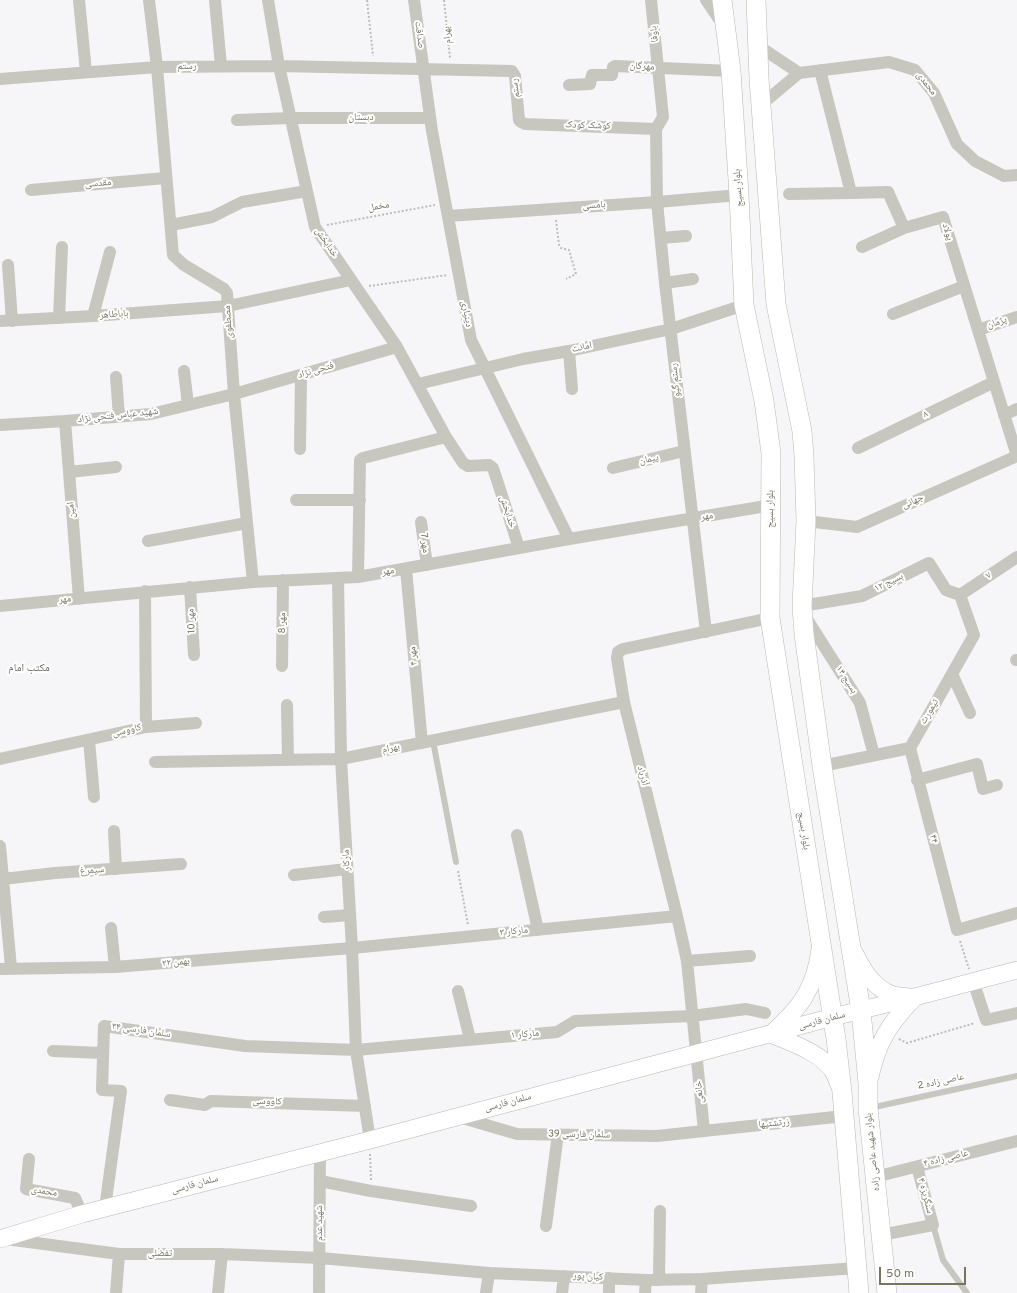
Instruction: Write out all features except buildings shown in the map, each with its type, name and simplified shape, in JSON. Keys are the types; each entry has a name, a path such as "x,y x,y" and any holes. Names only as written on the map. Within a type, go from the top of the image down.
{"main road":[{"name":"بلوار بسیج","path":"722,0 730,72 739,195 744,305 764,401 771,454 772,505 770,618 833,1017"},
{"path":"756,0 761,105 776,304 802,431 806,521 802,609 809,680 861,1011"},
{"path":"786,715 796,722 808,719 814,709"},
{"path":"792,756 799,744 812,744 821,760"},
{"path":"849,941 865,972 880,989 894,995 915,997"},
{"path":"821,943 818,965 811,986 804,1000 792,1015 771,1034 815,1054 832,1071 842,1092"},
{"name":"سلمان فارسی","path":"0,1239 82,1214 1017,970"},
{"path":"868,1083 875,1056 886,1031 899,1013 915,997"},
{"name":"بلوار شهید عاصی زاده","path":"861,1011 868,1083 868,1108 887,1293"},
{"path":"833,1017 842,1092 859,1293"}],"street":[{"path":"79,0 86,72"},
{"name":"مصطفوی","path":"150,0 173,254 175,258 224,289 227,293 234,394 253,582"},
{"path":"215,0 221,66"},
{"name":"خدابخش","path":"268,0 280,66 315,227 397,347 446,437 465,465 489,465 493,468 519,548"},
{"name":"صداقت","path":"414,0 424,70"},
{"name":"باوفا","path":"651,0 663,117 656,129"},
{"path":"706,0 725,28"},
{"path":"758,45 799,72 761,105"},
{"name":"محمدی","path":"799,72 889,62 914,70 934,93 957,144 975,161 1004,176 1017,175"},
{"name":"رستم","path":"0,79 157,67 280,66 451,71 512,71 515,76 521,122"},
{"name":"مهرگان","path":"569,85 590,84 593,75 612,75 614,66 730,72"},
{"name":"دینیاری","path":"424,70 430,118 471,340 569,539"},
{"path":"820,70 851,193"},
{"name":"دبستان","path":"237,120 291,118 430,118"},
{"name":"کوشک کودک","path":"521,122 525,124 656,129"},
{"name":"رستم گیو","path":"656,129 657,202 665,283 706,632"},
{"name":"مقدسی","path":"31,190 165,178"},
{"path":"171,225 212,217 242,202 307,191"},
{"path":"789,194 888,192 904,228 862,247"},
{"name":"بامسی","path":"448,216 739,195"},
{"name":"پولاد","path":"904,228 943,218 1017,456"},
{"path":"661,238 686,236"},
{"path":"59,318 62,247"},
{"path":"93,316 110,252"},
{"path":"6,321 8,265"},
{"path":"665,283 693,279"},
{"name":"باباطاهر","path":"6,321 228,306 354,284"},
{"path":"893,314 964,286"},
{"name":"امانت","path":"418,384 524,359 671,329 744,305"},
{"name":"پژمان","path":"978,330 1017,317"},
{"name":"فتحی نژاد","path":"234,394 397,347"},
{"path":"569,351 572,389"},
{"path":"184,371 188,405"},
{"path":"300,449 301,375"},
{"path":"116,377 119,416"},
{"name":"۸","path":"858,448 994,382"},
{"name":"شهید عباس فتحی نژاد","path":"0,425 151,414 234,394"},
{"path":"1004,415 1017,409"},
{"name":"امین","path":"65,421 79,599"},
{"path":"358,577 360,460 446,437"},
{"name":"پیمان","path":"613,468 684,451"},
{"name":"جهانی","path":"806,521 857,527 1017,456"},
{"path":"69,472 116,467"},
{"path":"296,500 360,500"},
{"name":"مهر","path":"0,606 190,587 283,580 358,577 569,539 692,520 772,505"},
{"name":"مهر 7","path":"421,522 427,565"},
{"path":"148,541 247,523"},
{"name":"۷","path":"960,595 1017,557"},
{"name":"بسیج ۱۲","path":"802,609 862,596 929,563 946,590 960,595"},
{"name":"مهر ۴","path":"406,569 427,742"},
{"name":"مارکار","path":"338,578 341,759 352,948 356,1050 370,1140"},
{"name":"مهر 8","path":"282,666 283,580"},
{"name":"مهر 10","path":"190,587 194,655"},
{"name":"کاووسی","path":"0,759 146,727 144,591"},
{"name":"تیمورث","path":"910,748 974,634 960,595"},
{"name":"بسیج ۱۴","path":"802,609 860,703 874,755"},
{"name":"آذرباد","path":"696,1054 687,961 624,702 617,658 618,652 623,649 770,618"},
{"path":"952,674 970,713"},
{"name":"بهرام","path":"155,762 341,759 624,702"},
{"path":"287,705 288,760"},
{"path":"146,727 196,723"},
{"path":"89,740 94,797"},
{"path":"821,760 874,755 910,748"},
{"name":"۴۴","path":"910,748 917,780 957,930"},
{"path":"917,780 977,764 983,789 997,785"},
{"path":"114,831 116,869"},
{"path":"517,835 538,930"},
{"path":"0,846 3,879 5,968"},
{"name":"سیمرغ","path":"3,879 55,873 181,864"},
{"path":"294,875 347,869"},
{"path":"957,930 1017,913"},
{"path":"324,917 350,915"},
{"name":"مارکار ۳","path":"352,948 677,916"},
{"path":"111,928 115,968"},
{"name":"۲۲ بهمن","path":"5,968 115,968 352,948"},
{"path":"687,961 750,956"},
{"path":"972,981 986,1020 1017,1013"},
{"path":"458,992 470,1039"},
{"name":"مارکار ۱","path":"356,1050 557,1032 575,1021 692,1016 746,1009 765,1013"},
{"name":"سلمان فارسی ۳۴","path":"105,1208 121,1091 102,1090 104,1026 245,1046 356,1050"},
{"path":"53,1051 103,1053"},
{"name":"خانعی","path":"696,1054 704,1131"},
{"name":"کاووسی","path":"170,1100 205,1105 211,1101 364,1106"},
{"name":"سلمان فارسی 39","path":"458,1116 517,1134 657,1136 704,1131"},
{"name":"زرتشتیها","path":"704,1131 844,1116"},
{"path":"546,1226 558,1134"},
{"name":"عاصی زاده ۴","path":"875,1177 1017,1141"},
{"name":"شهید عدم","path":"319,1293 320,1152"},
{"name":"محمدی","path":"29,1159 26,1189 75,1198 82,1214"},
{"name":"سنگریزه ۴","path":"917,1167 933,1225"},
{"path":"320,1181 371,1191 471,1206"},
{"path":"659,1280 660,1211"},
{"path":"881,1235 933,1225"},
{"name":"تفضلی","path":"0,1239 119,1254 222,1254 320,1258"},
{"path":"116,1293 119,1254"},
{"path":"218,1293 222,1254"},
{"name":"کیان پور","path":"320,1258 490,1272 646,1280 702,1279 857,1268"},
{"path":"486,1293 490,1272"},
{"path":"562,1293 564,1276"},
{"path":"609,1293 610,1278"},
{"path":"701,1293 702,1279"},
{"path":"645,1293 646,1280"}],"lane":[{"path":"427,742 456,862"},
{"name":"عاصی زاده 2","path":"868,1108 1017,1076"},
{"path":"933,1225 943,1260 966,1293"}],"path":[{"path":"367,0 375,68"},
{"name":"بهرام","path":"444,0 451,71"},
{"name":"مخمل","path":"315,227 446,203"},
{"path":"555,209 559,245 561,248 569,250 576,273 576,275 566,279"},
{"path":"354,284 459,273"},
{"path":"456,862 471,936"},
{"path":"957,930 972,981"},
{"path":"886,1031 907,1043 986,1020"},
{"path":"370,1140 371,1191"}],"district":[{"name":"مکتب امام","path":"29,669"}]}
